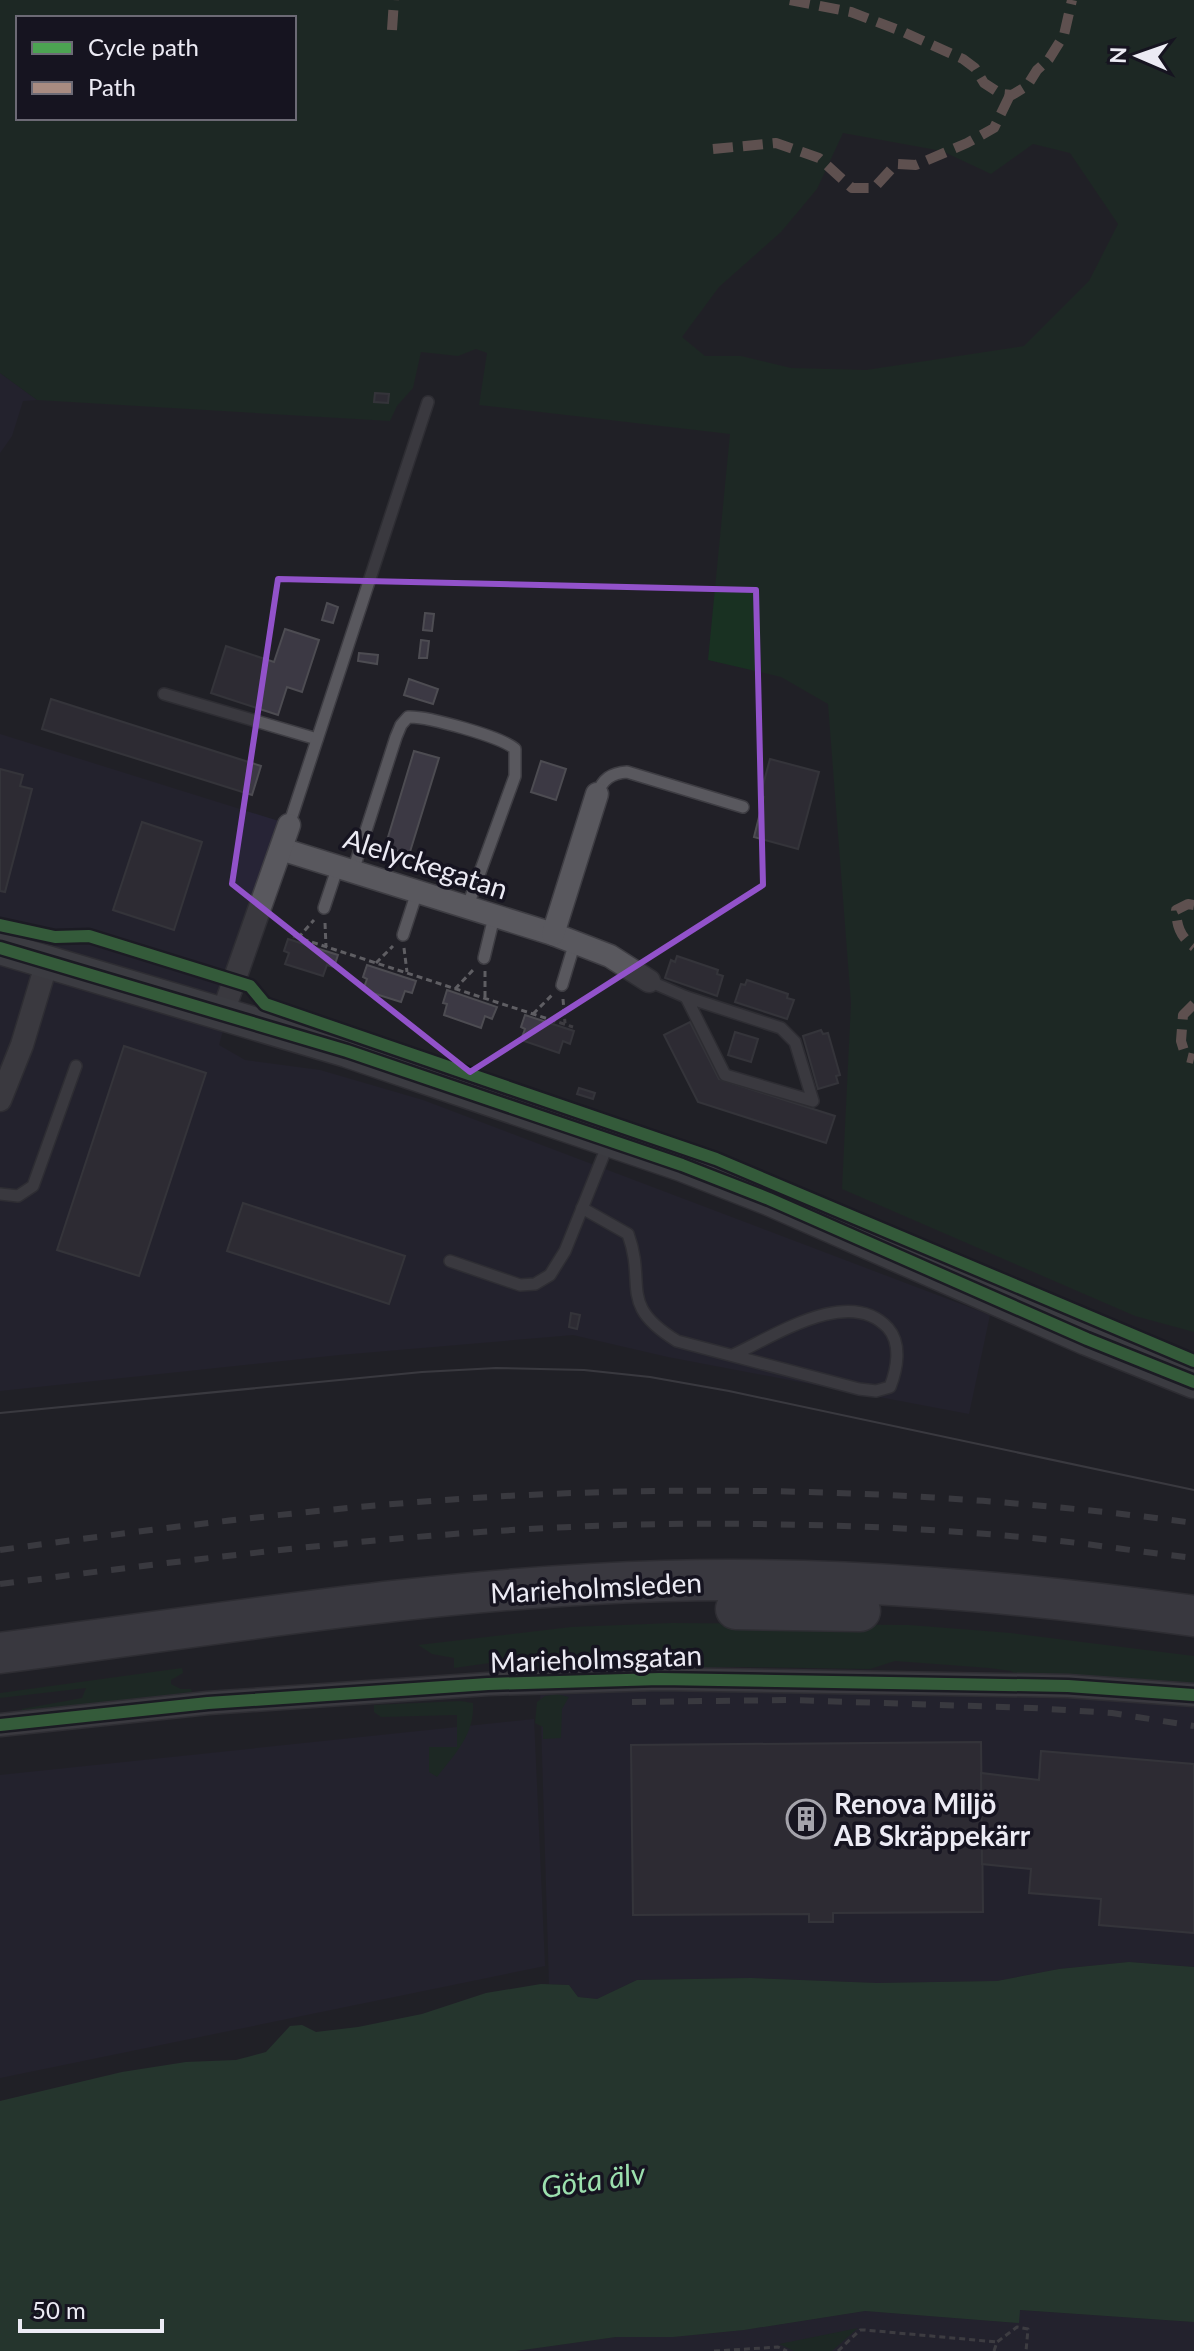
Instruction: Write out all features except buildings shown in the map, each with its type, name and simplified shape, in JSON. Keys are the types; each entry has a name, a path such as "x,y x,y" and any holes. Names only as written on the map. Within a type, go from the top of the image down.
{"highway":[{"name":"Marieholmsleden","path":"0,1653 454,1594 666,1581 867,1583 1047,1597 1194,1616"},
{"name":"Marieholmsleden","path":"0,1679 410,1625 663,1609 835,1609 985,1618 1194,1643"}],"street":[{"path":"553,934 597,794"},
{"path":"222,1015 289,825"},
{"name":"Alelyckegatan","path":"281,849 553,934 610,956 649,981"},
{"path":"0,948 347,1051 610,1139 769,1199 1087,1339 1194,1382"},
{"path":"0,1100 22,1045 47,962"},
{"name":"Marieholmsgatan","path":"0,1725 208,1703 488,1684 660,1679 1068,1686 1194,1695"}],"lane":[{"path":"289,825 428,402"},
{"path":"164,694 317,739"},
{"path":"324,908 345,869 401,725 408,717 420,717 500,741 515,749 515,776 467,909"},
{"path":"597,794 613,773 627,772 743,807"},
{"path":"403,935 417,892"},
{"path":"484,958 494,917"},
{"path":"562,985 575,942"},
{"name":"Alelyckegatan","path":"649,981 686,997 781,1028 795,1042 813,1101 725,1075 686,997"},
{"path":"0,1194 18,1196 33,1186 76,1066"},
{"path":"450,1261 520,1285 535,1284 550,1275 565,1251 610,1139"},
{"path":"582,1208 628,1234 633,1249 637,1296 644,1315 656,1328 677,1341 859,1389 876,1391 890,1387 897,1369 896,1349 890,1330 877,1319 857,1312 819,1315 733,1355"}],"path":[{"path":"324,908 296,937 573,1027"},
{"path":"324,908 326,947"},
{"path":"376,963 403,935"},
{"path":"403,935 407,973"},
{"path":"455,989 484,958"},
{"path":"484,958 485,999"},
{"path":"533,1014 562,985"},
{"path":"562,985 565,1025"},
{"path":"838,2351 860,2330 997,2342 1017,2327 1028,2329 1026,2351"},
{"path":"994,2351 997,2342"},
{"path":"714,2351 778,2347 787,2351"}],"highlighted area":[{"path":"278,579 756,590 763,885 470,1072 232,884"}],"shaded area":[{"path":"0,0 1194,0 1194,1332 1135,1316 842,1189 851,1003 828,704 781,677 708,660 730,434 479,405 487,353 476,349 458,356 421,352 413,388 397,406 390,421 37,400 0,373","holes":["843,133 942,151 991,174 1033,144 1070,153 1118,224 1089,281 1024,346 866,370 791,368 741,356 705,356 682,337 719,287 781,232 817,189"]},
{"path":"0,373 37,400 23,401 12,436 0,453"},
{"path":"0,734 282,822 219,1045 245,1060 320,1070 423,1100 990,1315 969,1414 668,1357 573,1335 339,1355 0,1391"},
{"path":"672,1623 909,1625 1011,1633 1194,1656 1194,1685 1116,1678 1016,1675 1011,1671 989,1668 895,1661 870,1669 738,1667 555,1671 504,1661 454,1668 454,1658 432,1654 418,1645 571,1627"},
{"path":"182,1668 183,1673 171,1680 171,1684 181,1689 191,1689 192,1692 22,1712 22,1709 82,1698 86,1688 0,1698 0,1693"},
{"path":"737,1685 1194,1701 1194,1967 1129,1962 1059,1969 997,1981 637,1980 597,1999 578,1997 569,1985 549,1984 540,1688"},
{"path":"557,1694 569,1697 562,1709 561,1738 543,1739 543,1727 535,1723 537,1702 545,1696"},
{"path":"473,1703 471,1724 462,1743 437,1777 429,1772 429,1747 457,1747 457,1715 381,1717 374,1712 374,1705"},
{"path":"534,1719 545,1966 0,2078 0,1775"},
{"path":"1019,2310 1194,2322 1194,2351 516,2351 616,2337 673,2337 744,2330 865,2311 1018,2323"},
{"path":"858,2328 832,2351 794,2351 779,2344"}],"water":[{"name":"Göta älv","path":"1129,1962 1194,1967 1194,2322 1020,2310 1019,2323 865,2311 744,2330 673,2337 616,2337 516,2351 0,2351 0,2101 122,2072 186,2062 236,2060 266,2052 290,2026 302,2025 316,2032 358,2027 422,2014 486,1993 541,1984 569,1985 578,1997 597,1999 637,1980 997,1981 1059,1969"}],"tram line":[{"path":"0,1413 422,1372 496,1368 584,1370 650,1377 729,1391 1194,1490"}],"railway":[{"path":"0,1550 205,1523 342,1509 479,1498 629,1491 872,1494 1033,1505 1194,1523"},
{"path":"0,1584 376,1540 659,1524 858,1526 928,1530 1052,1540 1194,1558"},
{"path":"632,1702 791,1700 1032,1708 1112,1713 1194,1726"}],"marked path":[{"path":"392,30 394,0"},
{"path":"790,0 851,12 901,31 963,59 975,68 984,83 1001,94 1012,95 1027,86 1049,59 1064,35 1072,0"},
{"path":"713,149 776,143 819,158 852,188 874,188 896,164 916,165 994,128 1010,95"},
{"path":"1194,905 1188,904 1176,910 1180,931 1194,947"},
{"path":"1194,1004 1183,1015 1181,1041 1186,1057 1194,1059"}],"cycle path":[{"path":"0,925 55,937 89,936 250,986 265,1004 716,1159 1194,1361"},
{"path":"0,948 347,1051 682,1165 769,1199 1087,1339 1194,1382"},
{"path":"0,1725 208,1703 488,1684 660,1679 1068,1686 1194,1695"}],"place":[{"name":"Renova Miljö AB Skräppekärr","path":"806,1819"}]}
